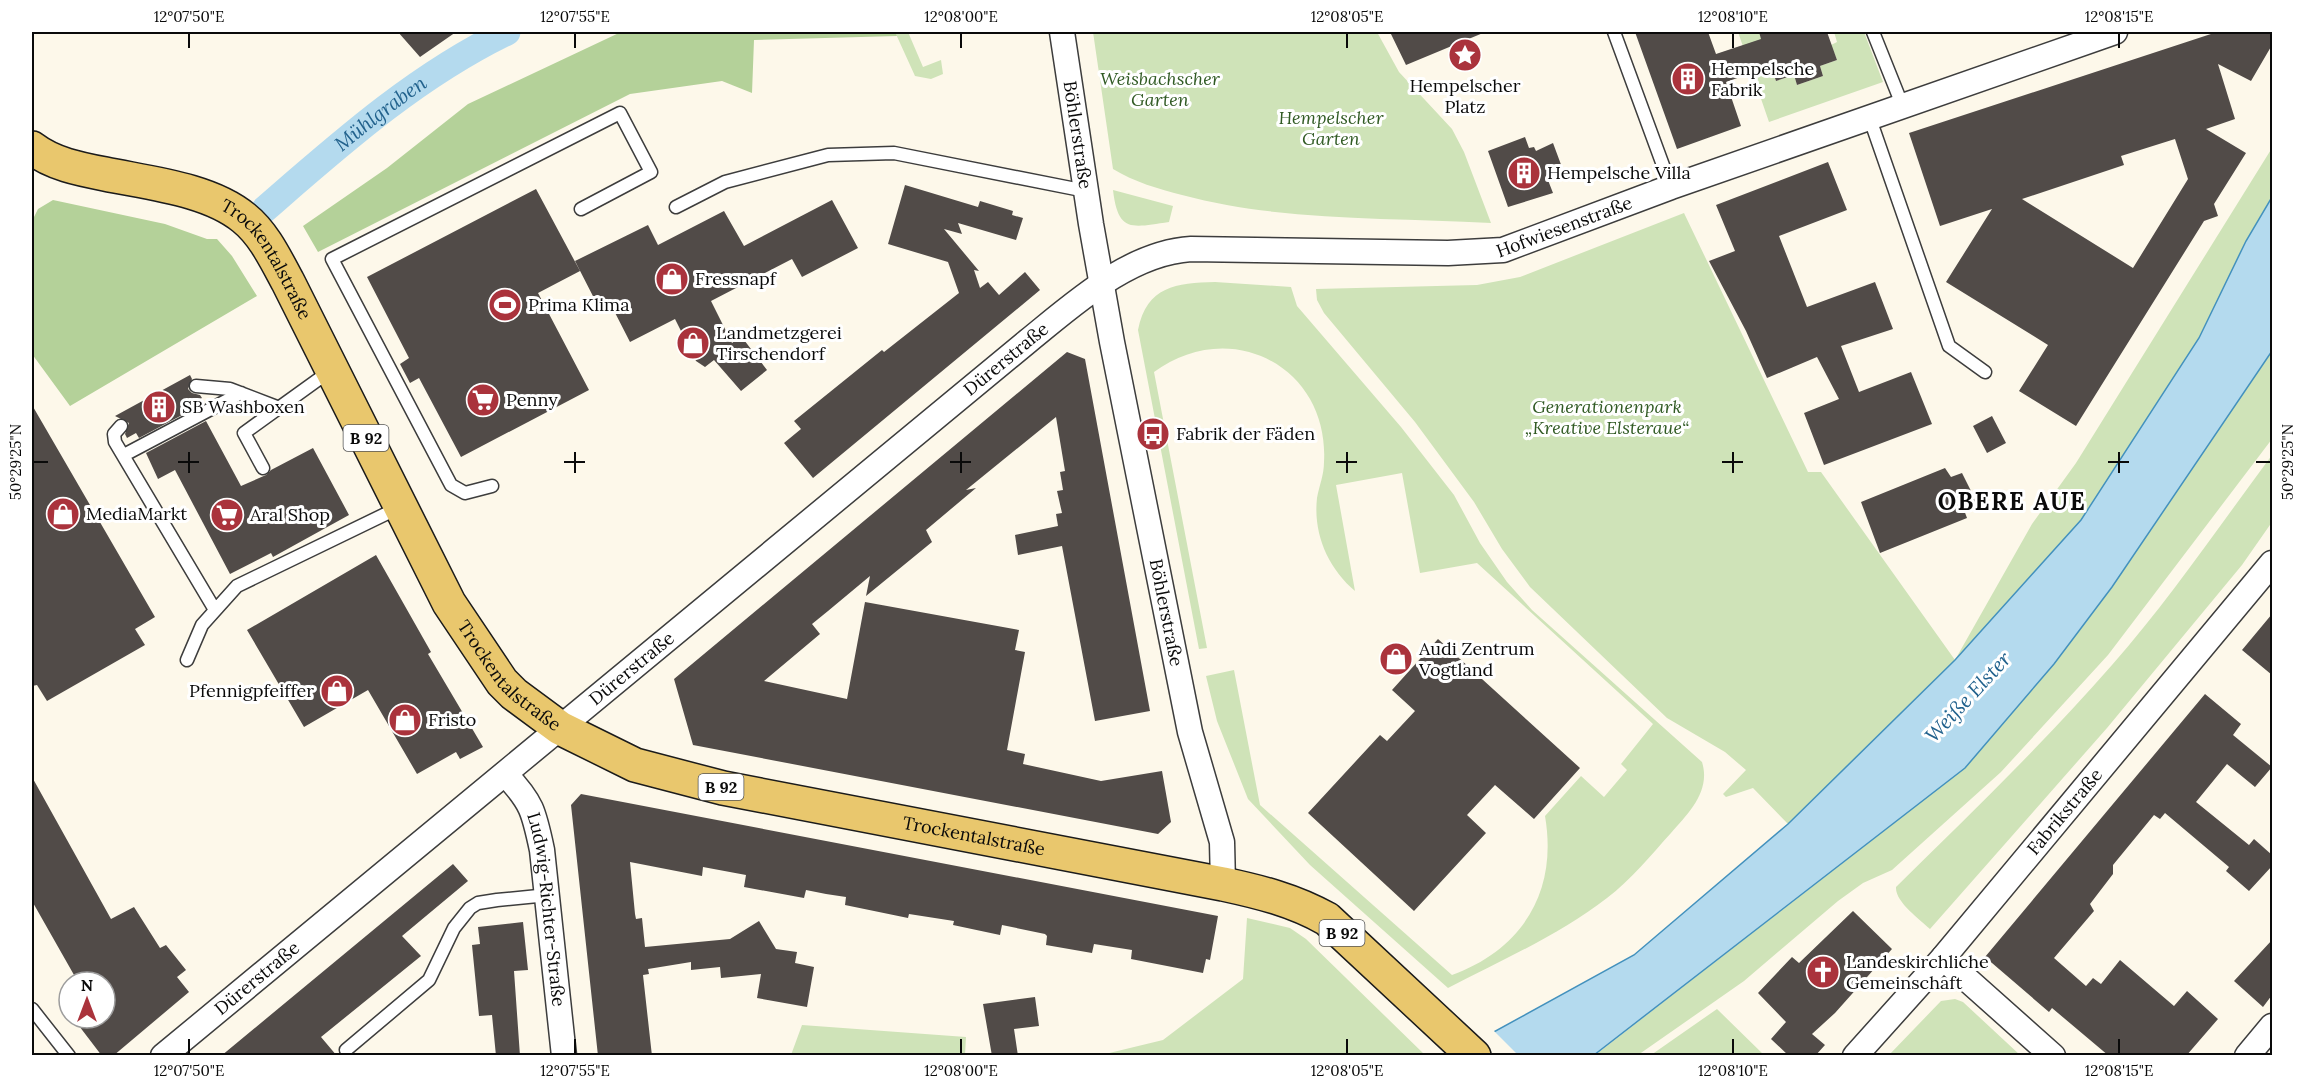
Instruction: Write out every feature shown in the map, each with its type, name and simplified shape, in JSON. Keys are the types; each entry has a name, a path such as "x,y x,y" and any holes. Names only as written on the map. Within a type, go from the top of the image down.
{"main road":[{"name":"Trockentalstraße","path":"34,156 72,168 177,188 229,208 246,219 271,250 288,282 449,603 485,660 514,694 560,728 635,765 723,788 1223,884"},
{"name":"B 92","path":"1223,884 1274,895 1301,904 1327,919 1474,1056"}],"street":[{"name":"Böhlerstraße","path":"1062,32 1101,285 1175,664 1190,732 1222,842 1223,884"},
{"name":"Hofwiesenstraße","path":"1101,285 1151,257 1170,250 1448,253 1503,250 1671,187 1903,107 2077,37 2115,32"},
{"name":"Dürerstraße","path":"163,1056 866,474 1101,285"},
{"name":"Fabrikstraße","path":"1855,1056 1943,958 2272,563"},
{"name":"Ludwig-Richter-Straße","path":"505,774 526,796 537,823 548,895 564,1056"},
{"path":"1943,958 2053,1056"},
{"path":"2247,1056 2272,1026"}],"lane":[{"path":"1614,32 1671,187"},
{"path":"1873,32 1903,107"},
{"path":"492,486 465,493 451,485 333,259 620,113 651,172 581,209"},
{"path":"1870,119 1949,346 1985,372"},
{"path":"676,207 725,182 828,155 894,153 1086,191"},
{"path":"263,468 244,433 332,370"},
{"path":"196,386 241,393 278,407"},
{"path":"124,455 241,393"},
{"path":"121,426 114,434 115,442 215,610"},
{"path":"187,660 197,633 237,586 303,548 400,507"},
{"path":"346,1050 429,980 454,928 470,908 478,903 548,895"},
{"path":"32,1009 69,1056"}],"green space":[{"path":"621,32 895,32 897,36 754,40 752,93 722,81 630,94 318,252 303,226 387,168 468,104"},
{"path":"895,32 908,32 923,67 941,60 943,74 931,79 915,76"},
{"name":"Hempelscher Garten","path":"1093,32 1377,32 1399,72 1452,129 1464,152 1491,223 1336,217 1258,210 1182,195 1129,178 1113,169"},
{"path":"1738,32 1759,32 1776,81 1794,75 1797,85 1823,76 1820,66 1837,60 1831,45 1837,42 1834,32 1864,32 1883,82 1769,122"},
{"path":"2272,148 2272,197 2246,241 2199,338 2081,520 1955,660 2032,524 2076,463"},
{"path":"1113,190 1173,206 1169,222 1137,226 1123,221 1115,204"},
{"path":"53,200 165,224 207,239 217,239 232,256 257,296 70,406 32,354 32,221 38,209"},
{"name":"Generationenpark „Kreative Elsteraue“","path":"1684,213 1808,472 1821,472 1955,660 1788,824 1753,788 1726,797 1723,794 1746,770 1725,752 1667,718 1530,587 1502,549 1474,502 1415,422 1324,313 1317,300 1316,289 1477,285 1520,277"},
{"path":"1215,282 1291,287 1297,306 1401,427 1454,495 1480,543 1507,582 1532,610 1702,762 1703,783 1697,801 1678,825 1616,891 1570,924 1448,988 1310,865 1248,799 1217,721 1206,676 1234,670 1260,805 1452,975 1477,964 1498,950 1516,933 1530,914 1540,892 1546,869 1548,843 1545,816 1581,776 1604,797 1627,770 1621,764 1653,724 1477,563 1420,573 1402,473 1336,485 1355,591 1345,582 1330,561 1317,524 1317,498 1324,467 1324,443 1315,408 1306,393 1282,368 1267,359 1236,349 1199,351 1176,359 1154,372 1207,648 1199,649 1138,330 1148,304 1165,290 1188,284"},
{"path":"2272,351 2272,439 2108,655 2001,772 1892,870 1863,883 1838,901 1744,981 1638,1055 1594,1056 1965,768 2054,664 2112,587"},
{"path":"2272,455 2272,522 2242,565 2107,728 1930,929 1899,898 1896,887 2033,750 2112,665 2174,588"},
{"path":"1247,918 1290,928 1306,939 1425,1055 1101,1055 1163,1040 1243,979"},
{"path":"1955,999 1963,1002 2020,1055 1889,1055 1941,1001"},
{"path":"1717,1009 1764,1055 1651,1055"},
{"path":"802,1025 966,1037 965,1055 791,1055"}],"water":[{"name":"Weiße Elster","path":"2272,197 2272,351 2112,587 2054,664 1965,768 1594,1055 1450,1056 1634,955 1788,824 1955,660 2081,520 2199,338 2246,241"}],"pier":[{"path":"1493,1030 1519,1056 1447,1055 1449,1053"}],"building":[{"path":"398,32 456,32 420,57"},
{"path":"1390,32 1483,32 1483,33 1406,65"},
{"name":"Hempelsche Fabrik","path":"1635,32 1708,32 1716,54 1761,39 1759,32 1827,32 1837,60 1820,66 1823,76 1797,85 1794,75 1776,81 1771,66 1726,82 1741,126 1677,149"},
{"path":"2217,32 2272,32 2272,45 2251,81 2218,64 2235,119 2206,129 2246,153 2214,204 2218,216 2204,221 2076,426 2019,391 2048,345 1946,282 1992,209 1940,226 1909,133","holes":["2175,139 2188,179 2133,268 2022,199 2124,165 2121,156"]},
{"name":"Hempelsche Villa","path":"1525,137 1529,148 1534,147 1536,151 1553,143 1563,170 1546,175 1553,193 1508,207 1488,151"},
{"path":"1828,162 1847,210 1779,236 1807,307 1875,282 1893,329 1841,346 1859,392 1911,372 1932,424 1824,465 1804,413 1839,399 1817,357 1767,378 1746,331 1709,261 1735,251 1716,205"},
{"path":"905,185 978,207 980,201 1013,211 1012,215 1023,218 1016,240 958,223 962,234 944,229 979,271 974,270 980,288 988,282 999,295 1025,272 1040,290 813,478 784,443 801,429 794,421 882,350 884,352 959,293 948,262 888,244"},
{"path":"536,189 580,271 538,293 589,390 461,457 419,378 410,383 400,364 409,358 367,277"},
{"path":"832,200 858,248 802,277 792,259 711,301 732,343 741,336 767,370 741,391 714,360 705,367 696,361 675,319 630,342 608,299 597,304 575,261 648,225 658,245 724,211 744,246"},
{"path":"1067,352 1085,359 1150,711 1095,721 1062,546 1018,555 1015,535 1058,526 1056,514 1062,513 1057,491 1063,490 1060,472 1065,471 1056,417 966,490 976,488 926,530 932,542 866,596 870,576 812,624 820,634 764,681 847,699 865,602 1019,630 1015,650 1025,652 1007,750 1025,754 1023,764 1101,781 1162,771 1171,822 1158,834 693,745 674,679"},
{"name":"SB Washboxen","path":"190,375 192,379 188,389 202,398 196,401 199,406 139,438 136,433 127,438 125,434 129,423 115,416"},
{"name":"MediaMarkt","path":"32,405 155,617 135,629 145,645 47,701 37,685 32,686"},
{"path":"1992,416 2006,443 1987,453 1973,426"},
{"path":"206,421 241,486 266,475 271,470 313,448 349,515 273,557 271,553 230,574 175,470 158,479 146,453"},
{"path":"1945,468 1951,477 1962,473 1977,505 1964,510 1967,518 1880,553 1861,502"},
{"path":"376,555 431,652 428,654 483,747 460,759 456,752 417,774 368,690 304,727 247,630"},
{"path":"2272,614 2272,675 2242,650"},
{"path":"1438,639 1580,768 1534,819 1495,785 1467,815 1486,833 1414,911 1308,813 1380,735 1387,741 1415,711 1392,690"},
{"path":"2205,694 2241,724 2233,735 2272,767 2255,787 2227,764 2196,802 2249,845 2254,839 2272,855 2272,866 2249,891 2226,871 2229,867 2165,813 2160,819 2154,815 2113,865 2113,874 2090,904 2094,911 2054,958 2086,986 2093,978 2101,984 2120,960 2174,1006 2187,991 2218,1019 2186,1056 2109,1056 2052,1008 2049,1012 1985,957"},
{"path":"32,777 111,919 134,907 160,948 166,945 186,970 177,977 189,992 113,1056 102,1056 82,1030 117,1030 117,970 71,970 32,901"},
{"path":"581,794 1218,916 1210,960 1206,959 1203,973 1131,959 1132,950 1094,944 1092,953 1046,945 1047,936 1045,934 1002,925 1000,935 953,925 954,921 909,914 908,918 845,905 846,897 806,890 804,898 744,887 746,875 703,867 702,876 630,862 635,914 636,919 642,918 645,947 730,939 759,921 776,949 797,952 795,963 814,967 807,1007 757,998 761,974 721,978 720,967 691,970 691,962 648,969 649,974 643,975 652,1056 598,1056 571,805"},
{"path":"453,864 468,881 402,936 421,956 321,1037 337,1056 221,1056"},
{"name":"Landeskirchliche Gemeinschaft","path":"1853,911 1892,949 1835,1013 1812,1034 1825,1045 1815,1056 1789,1056 1771,1039 1786,1022 1758,993 1792,957 1799,963"},
{"path":"523,922 528,970 514,971 520,1056 496,1056 492,1015 479,1016 472,945 480,944 478,927"},
{"path":"2272,940 2272,995 2263,1007 2234,981"},
{"path":"1035,997 1039,1026 1014,1029 1018,1056 992,1056 983,1004"}],"waterway":[{"name":"Mühlgraben","path":"265,209 380,112 410,90 441,69 507,32"}],"place":[{"name":"Hempelscher Platz","path":"1465,55"},
{"name":"Hempelsche Fabrik","path":"1688,79"},
{"name":"Hempelsche Villa","path":"1524,173"},
{"name":"Fressnapf","path":"672,279"},
{"name":"Prima Klima","path":"505,305"},
{"name":"Landmetzgerei Tirschendorf","path":"693,343"},
{"name":"Penny","path":"483,400"},
{"name":"SB Washboxen","path":"159,407"},
{"name":"Fabrik der Fäden","path":"1153,434"},
{"name":"MediaMarkt","path":"63,514"},
{"name":"Aral Shop","path":"227,515"},
{"name":"Audi Zentrum Vogtland","path":"1396,659"},
{"name":"Pfennigpfeiffer","path":"337,691"},
{"name":"Fristo","path":"405,720"},
{"name":"Landeskirchliche Gemeinschaft","path":"1823,972"}],"district":[{"name":"OBERE AUE","path":"2012,502"}],"park label":[{"name":"Weisbachscher Garten","path":"1160,89"}]}
